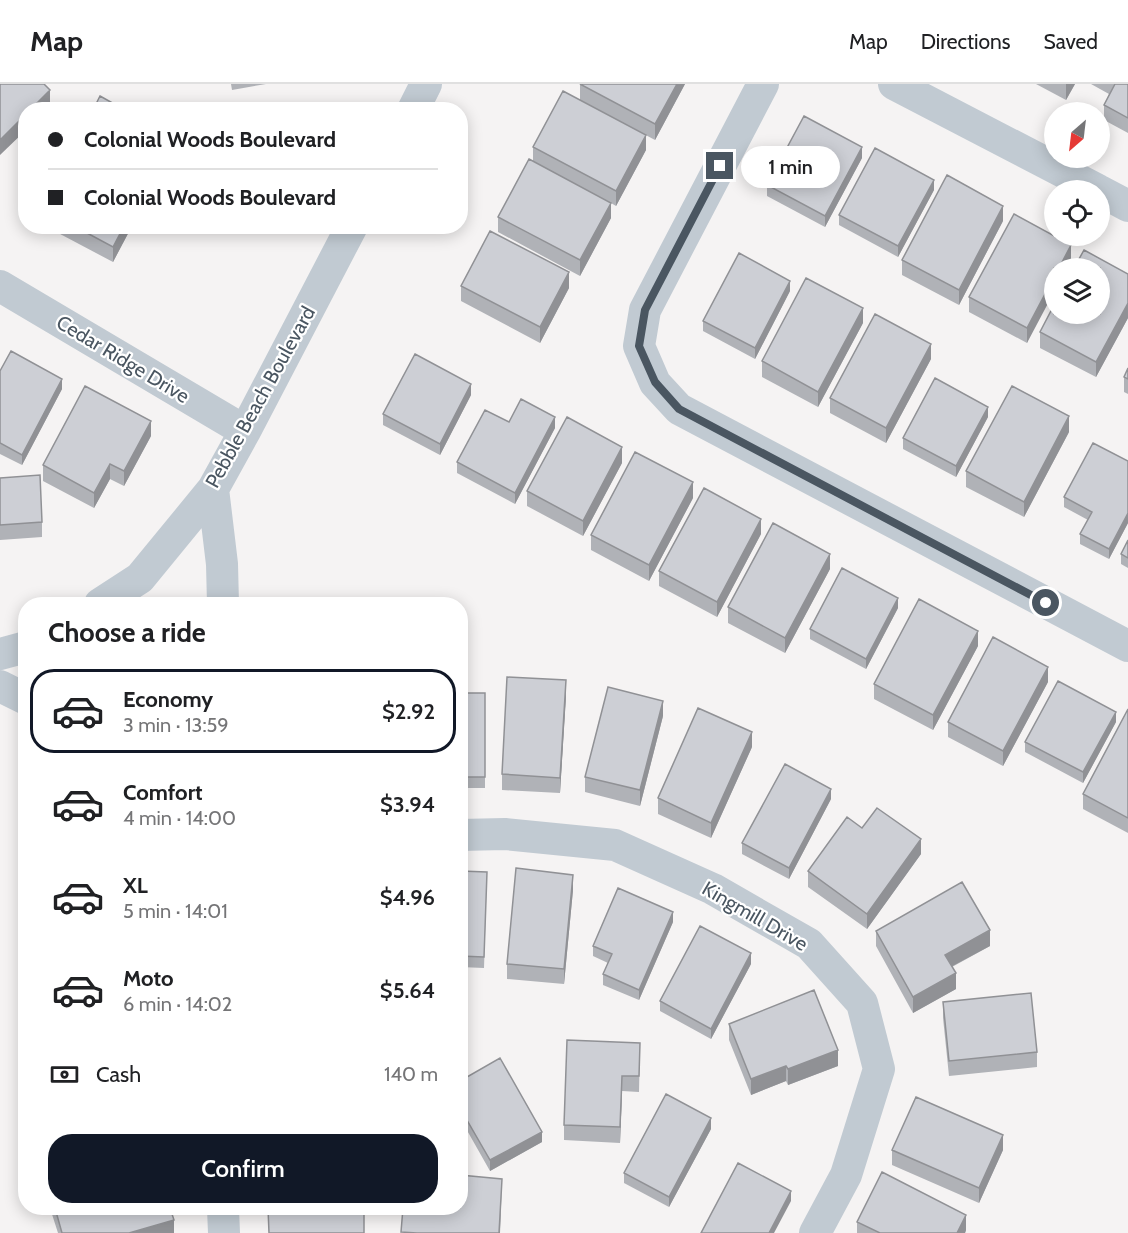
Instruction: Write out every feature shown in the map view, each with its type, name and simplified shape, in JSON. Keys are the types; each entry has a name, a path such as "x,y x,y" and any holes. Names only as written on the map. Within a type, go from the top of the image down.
{"street":[{"path":"417,102 426,84"},
{"path":"763,84 645,310 639,346 655,382 679,409 1128,646"},
{"path":"894,84 1078,180"},
{"path":"1110,197 1128,206"},
{"name":"Pebble Beach Boulevard","path":"111,597 140,578 213,489 348,234"},
{"name":"Cedar Ridge Drive","path":"0,286 245,431"},
{"path":"213,489 222,564 223,597"},
{"path":"0,654 18,649"},
{"path":"0,686 18,695"},
{"name":"Kingmill Drive","path":"468,835 505,834 615,845 713,889 809,944 862,1003 879,1069 846,1175 814,1233"},
{"path":"223,1215 224,1233"}],"building":[{"path":"0,84 44,84 50,90 38,102 18,102 18,122 0,140"},
{"path":"580,84 677,84 655,124"},
{"path":"1115,84 1128,84 1128,118 1110,108 1110,102 1106,102"},
{"path":"563,91 646,135 616,191 533,147"},
{"path":"100,96 111,102 97,102"},
{"path":"804,116 862,147 825,216 767,185"},
{"path":"875,148 934,180 898,246 839,215"},
{"path":"529,159 611,203 580,260 498,217"},
{"path":"947,175 1003,206 959,290 902,260"},
{"path":"1014,214 1044,230 1044,246 1070,246 1064,258 1044,258 1044,296 1027,328 969,297"},
{"path":"490,231 569,272 540,327 461,286"},
{"path":"89,234 120,234 113,247"},
{"path":"1084,250 1099,258 1080,258"},
{"path":"739,253 790,281 755,348 703,321"},
{"path":"1110,264 1128,274 1128,303 1096,362 1040,332 1044,324 1110,324"},
{"path":"806,278 863,308 818,392 762,361"},
{"path":"875,314 931,344 886,428 830,398"},
{"path":"11,351 62,379 22,455 0,443 0,371"},
{"path":"415,354 471,384 440,444 383,414"},
{"path":"935,378 988,407 956,466 903,438"},
{"path":"85,386 151,421 124,471 110,464 94,493 43,465"},
{"path":"1012,386 1069,416 1024,502 966,471"},
{"path":"521,399 555,417 515,493 457,462 485,410 509,422"},
{"path":"567,417 622,447 583,521 527,491"},
{"path":"1093,443 1128,461 1128,513 1109,549 1080,534 1092,512 1064,497"},
{"path":"635,452 693,482 649,565 591,535"},
{"path":"40,475 42,522 0,525 0,478"},
{"path":"704,488 761,519 717,602 659,571"},
{"path":"773,523 830,554 785,638 728,607"},
{"path":"1128,540 1128,558 1121,554"},
{"path":"842,568 898,598 866,659 810,629"},
{"path":"919,599 978,631 933,715 874,684"},
{"path":"993,637 1048,667 1003,751 948,722"},
{"path":"507,677 566,680 560,778 502,774"},
{"path":"1058,681 1116,712 1083,772 1025,742"},
{"path":"608,687 663,701 640,790 585,777"},
{"path":"468,693 485,693 485,777 468,777"},
{"path":"698,708 752,732 711,823 658,798"},
{"path":"1128,709 1128,818 1083,794"},
{"path":"785,764 831,789 789,868 742,843"},
{"path":"877,808 921,839 867,914 808,871 847,817 862,828"},
{"path":"516,868 573,875 564,969 507,964"},
{"path":"468,871 487,872 484,957 468,956"},
{"path":"962,882 990,930 945,955 956,973 913,997 876,931"},
{"path":"618,888 673,912 639,990 603,974 612,954 593,946"},
{"path":"700,926 751,953 711,1029 660,1001"},
{"path":"814,990 838,1050 788,1069 786,1066 751,1079 729,1024"},
{"path":"1031,993 1037,1052 949,1061 943,1002"},
{"path":"567,1040 640,1043 639,1076 622,1076 620,1127 564,1125"},
{"path":"500,1058 542,1132 490,1160 468,1122 468,1076"},
{"path":"666,1094 711,1118 669,1197 624,1173"},
{"path":"916,1097 1003,1135 979,1188 892,1150"},
{"path":"738,1163 791,1191 769,1233 701,1233"},
{"path":"882,1172 966,1215 957,1233 880,1233 857,1222"},
{"path":"468,1176 502,1179 499,1233 401,1232 402,1215 468,1215"},
{"path":"57,1215 172,1215 174,1220 129,1233 62,1233"},
{"path":"268,1215 364,1215 364,1233 269,1233"}],"route":[{"path":"720,166 645,310 639,346 655,382 679,409 1046,603"}]}
